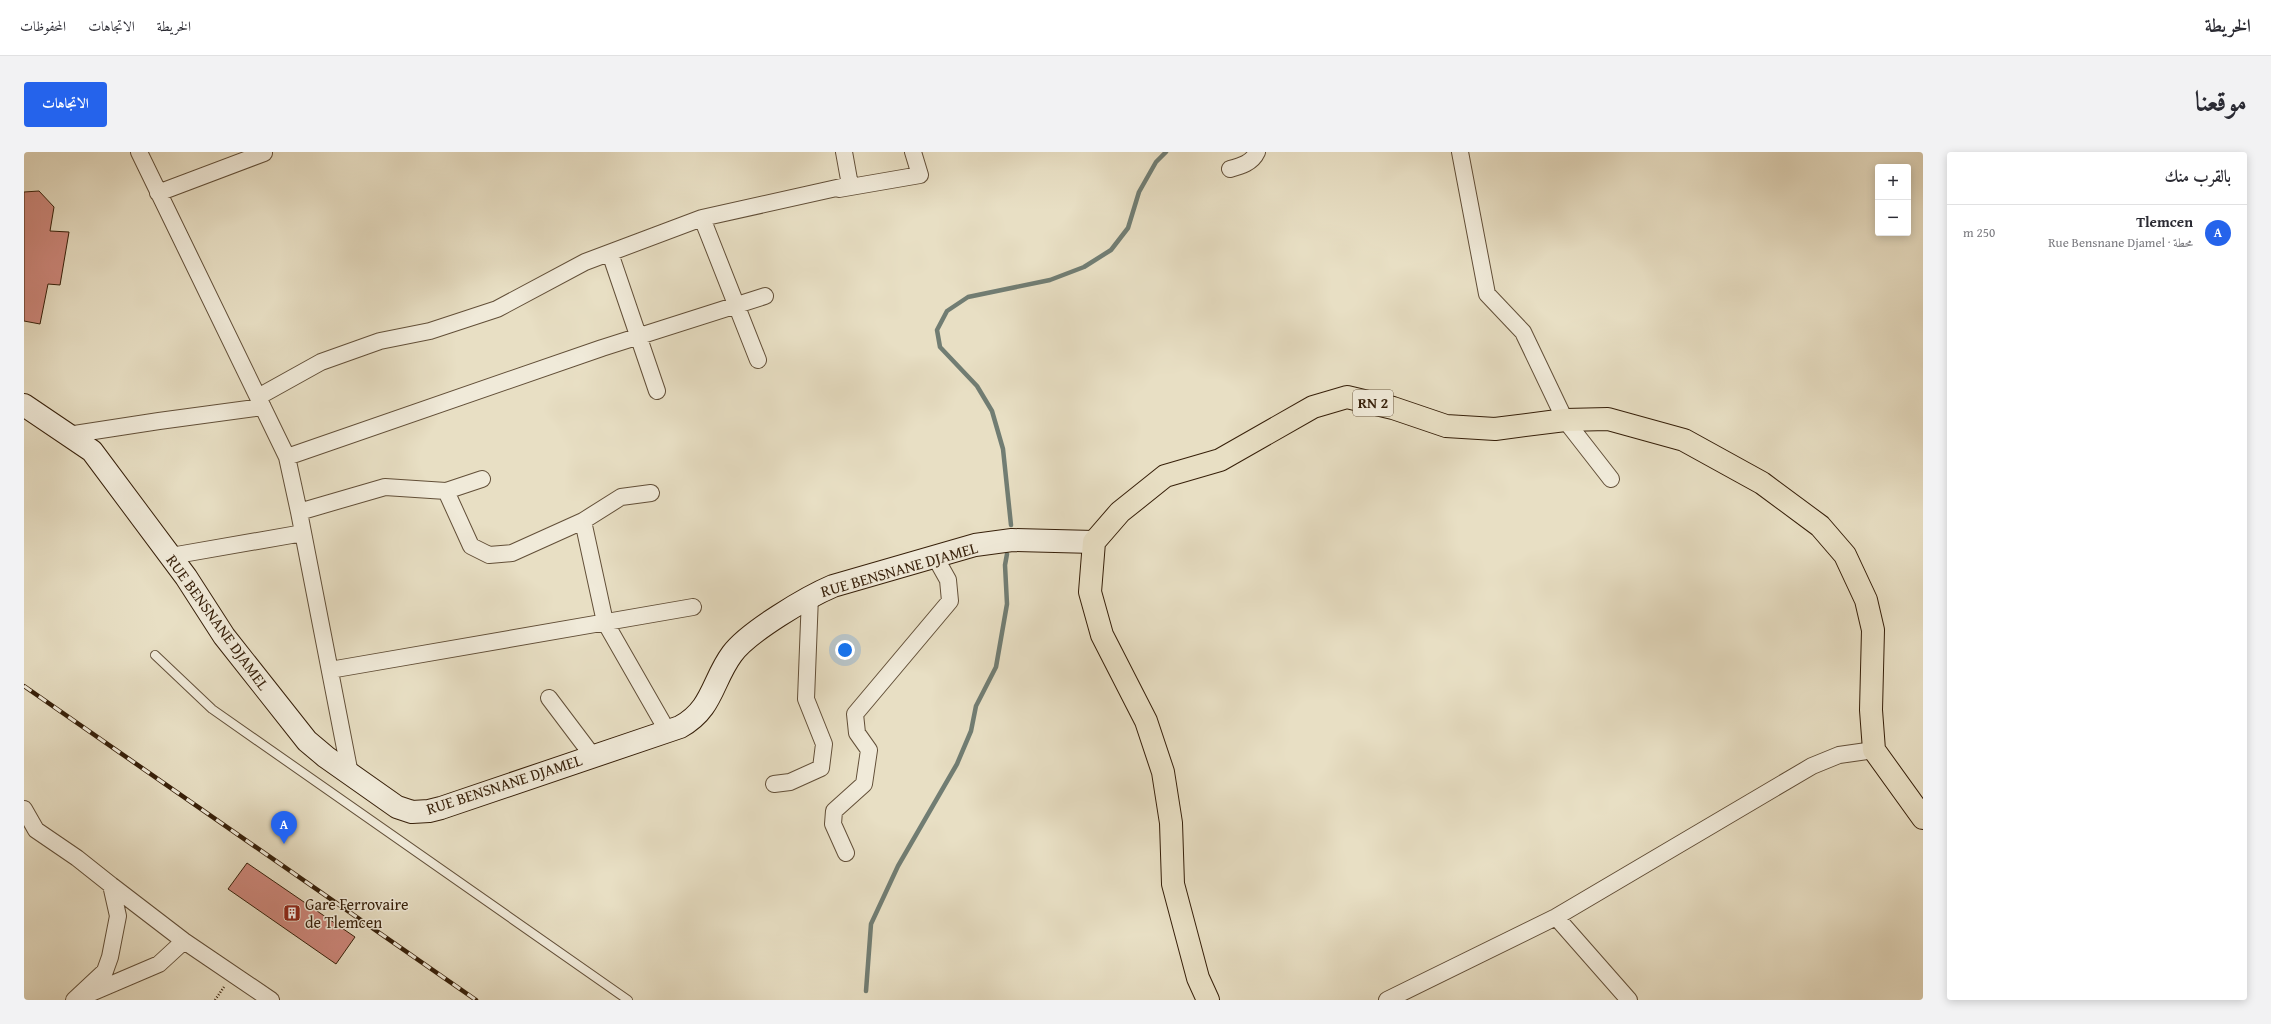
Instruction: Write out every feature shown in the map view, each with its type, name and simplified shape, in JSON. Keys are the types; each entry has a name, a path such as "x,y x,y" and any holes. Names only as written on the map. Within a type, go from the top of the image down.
{"main road":[{"name":"RN 2","path":"1094,542 1120,512 1165,476 1220,460 1313,408 1347,397 1393,408 1446,426 1495,429 1565,420 1608,419 1684,440 1762,483 1820,526 1845,555 1866,600 1873,630 1870,710 1874,750"},
{"name":"RUE BENSNANE DJAMEL","path":"24,405 92,451 171,556 224,636 307,741 397,807 412,812 429,811 592,755 668,732 690,721 699,714 707,703 732,654 746,640 810,596 833,586 934,555 975,545 1012,540 1094,542"},
{"path":"1094,542 1090,592 1102,635 1146,721 1163,772 1171,823 1173,884 1198,978 1208,1000"},
{"path":"1874,750 1923,818"}],"street":[{"path":"139,152 287,457 350,774"},
{"path":"832,190 850,185 844,152"},
{"path":"68,435 260,402 321,362 380,341 430,331 497,309 585,262 702,218 832,190 920,175 913,152"},
{"path":"1230,170 1242,166 1255,157 1257,152"},
{"path":"1460,152 1487,294 1523,332 1565,420 1610,479"},
{"path":"158,193 264,153"},
{"path":"702,218 758,360"},
{"path":"610,253 657,391"},
{"path":"287,457 639,336 765,296"},
{"path":"299,512 385,487 446,491 482,479"},
{"path":"446,491 471,546 488,555 512,553 583,522 621,498 651,493"},
{"path":"583,522 605,622 668,732"},
{"path":"171,556 303,533"},
{"path":"846,853 833,824 834,811 864,784 869,750 857,733 855,714 950,601 948,580 934,555"},
{"path":"774,784 790,782 820,768 824,744 806,700 810,596"},
{"path":"330,670 693,607"},
{"path":"549,698 592,755"},
{"path":"1387,1000 1556,917 1812,766 1839,755 1874,750"},
{"path":"24,809 36,830 76,858 184,941 271,1000"},
{"path":"74,1000 105,971 110,957 118,916 111,885"},
{"path":"1556,917 1630,1000"},
{"path":"74,1000 159,964 184,941"}],"lane":[{"path":"155,655 212,709 628,1000"}],"building":[{"path":"39,191 54,207 50,231 69,232 60,285 48,284 40,324 24,321 24,192"},
{"name":"Gare Ferrovaire de Tlemcen","path":"247,863 355,937 336,964 228,889"}],"waterway":[{"path":"1011,525 1003,449 992,411 977,386 940,347 937,330 947,311 968,297 1050,280 1084,267 1111,250 1128,228 1139,192 1156,162 1166,152"},
{"path":"866,991 871,924 898,866 957,764 971,731 976,706 996,667 1007,604 1005,565 1007,554"}],"railway":[{"path":"24,686 476,1000"}],"place":[{"name":"Tlemcen","path":"284,844"},
{"name":"Gare Ferrovaire de Tlemcen","path":"292,913"}]}
